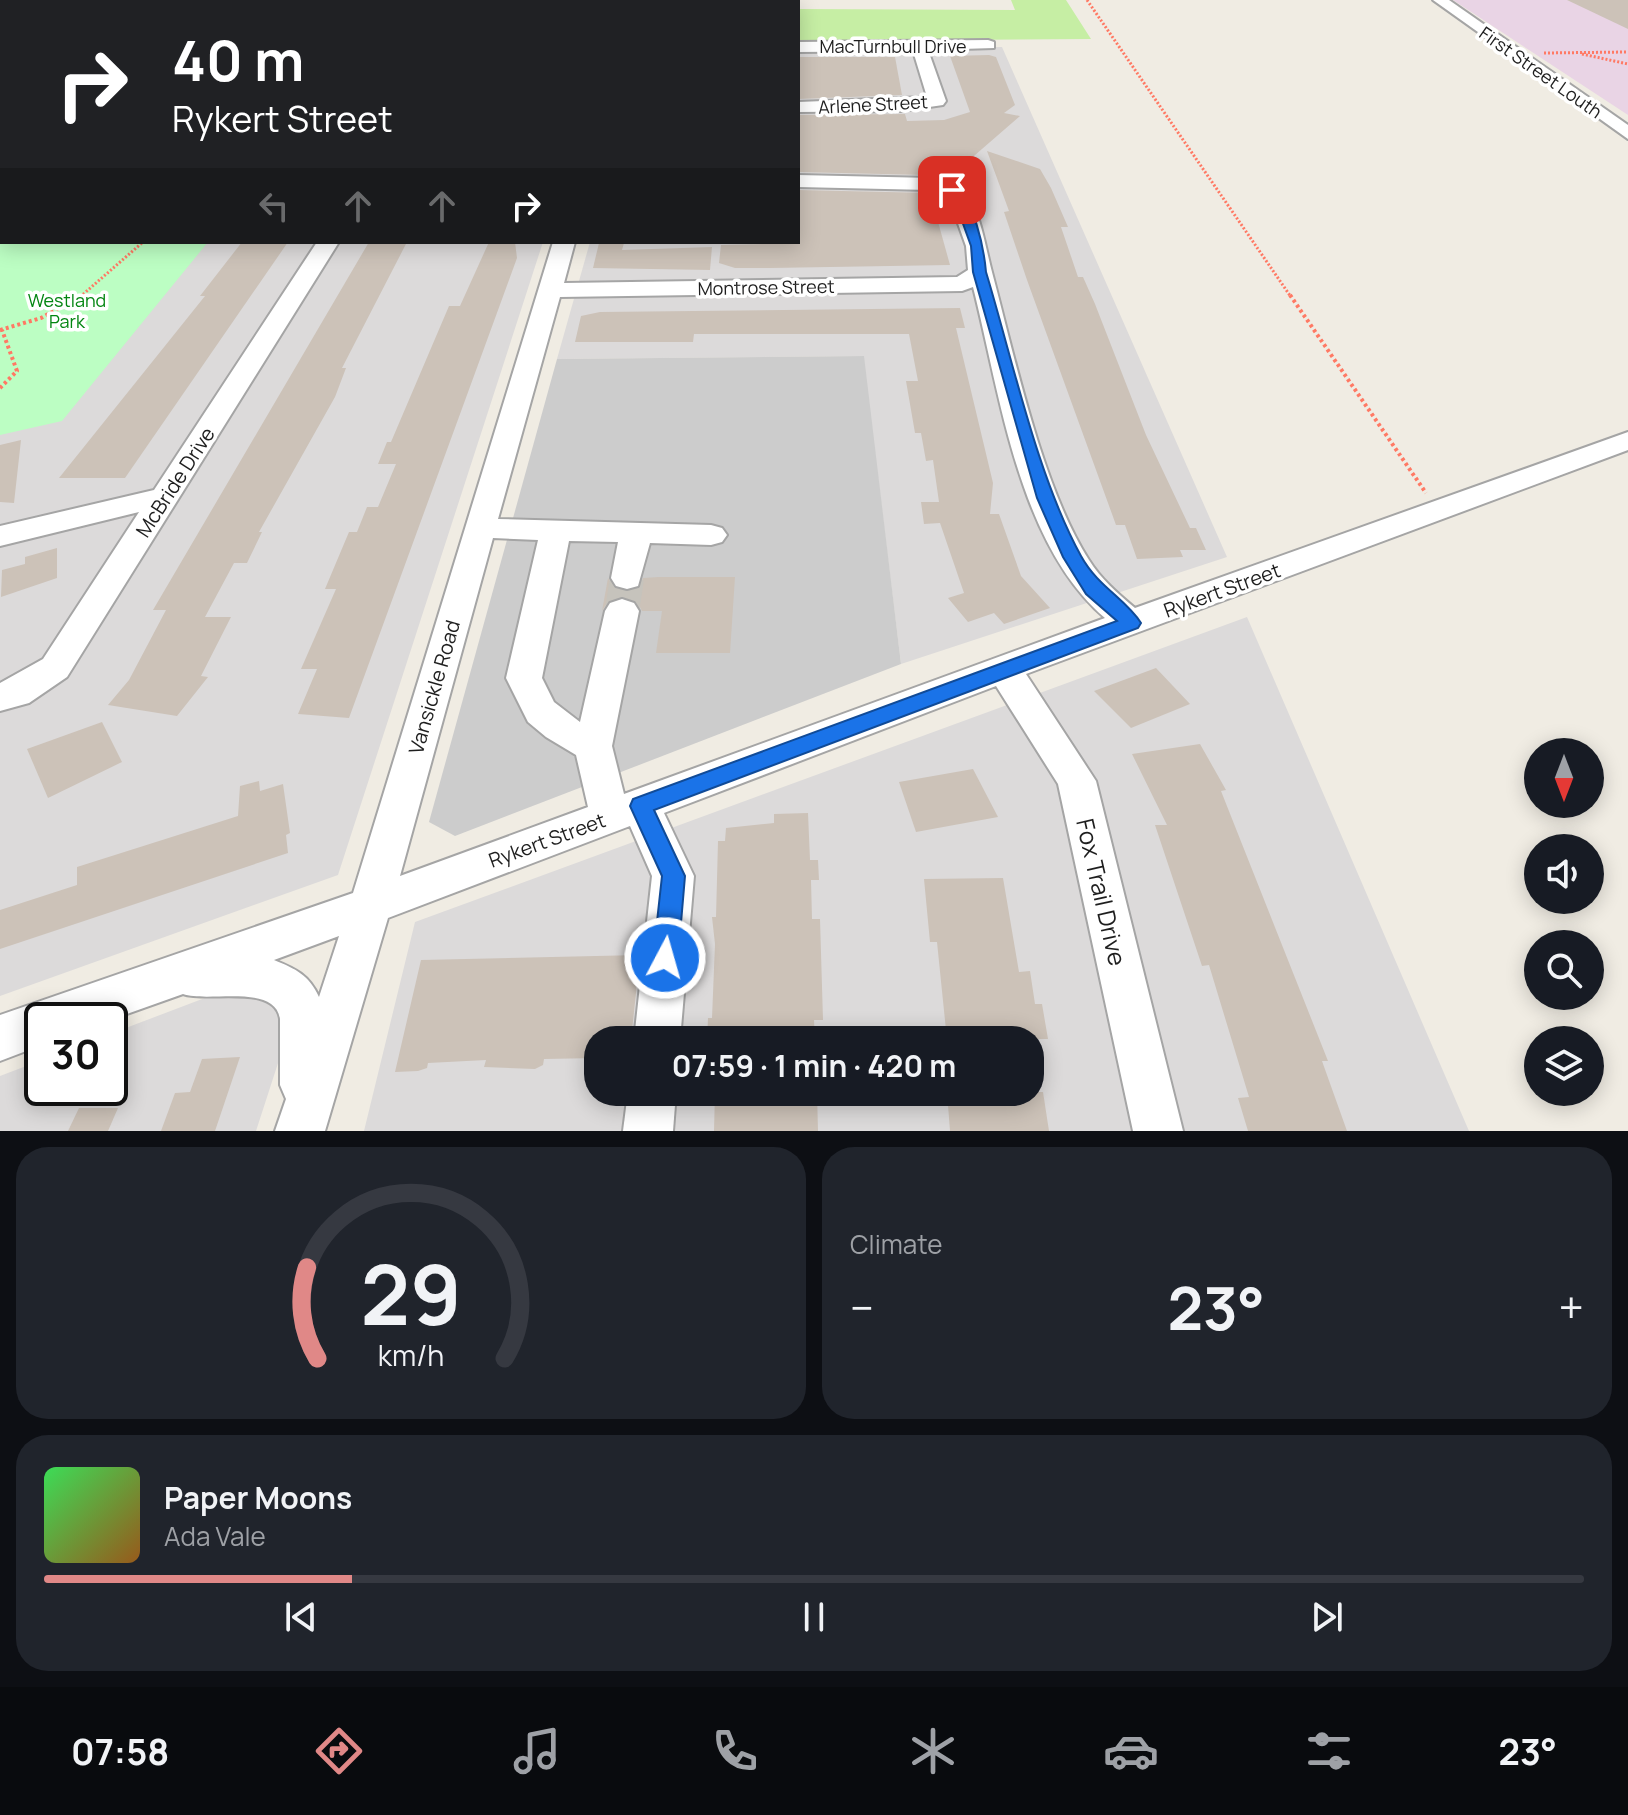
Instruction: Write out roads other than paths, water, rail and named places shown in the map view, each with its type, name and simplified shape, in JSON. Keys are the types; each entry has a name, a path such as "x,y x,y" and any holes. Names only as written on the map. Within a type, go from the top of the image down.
{"street":[{"name":"First Street Louth","path":"1447,5 1628,133"},
{"name":"MacTurnbull Drive","path":"800,47 988,45"},
{"name":"Arlene Street","path":"800,107 902,106 937,101 919,46"},
{"path":"800,181 932,184 958,194 977,246 980,272 1045,498 1072,557 1093,589 1132,623"},
{"name":"McBride Drive","path":"0,697 16,693 55,668 327,244"},
{"name":"Vansickle Road","path":"302,1124 370,906 563,244"},
{"name":"Montrose Street","path":"549,290 962,284 980,272"},
{"name":"Rykert Street","path":"101,1002 370,906 1628,440"},
{"path":"0,536 166,496"},
{"path":"480,528 711,535"},
{"path":"556,531 524,678 529,699 549,724 593,746 625,811 673,876 658,1026"},
{"path":"593,746 636,532"},
{"name":"Fox Trail Drive","path":"1005,671 1077,781 1158,1131"},
{"path":"158,982 251,976 276,982 292,995 301,1006 304,1028 302,1124"},
{"path":"0,1038 24,1029"},
{"path":"648,1131 651,1106"}],"tunnel":[{"path":"622,611 627,578"}],"park label":[{"name":"Westland Park","path":"67,310"}]}
